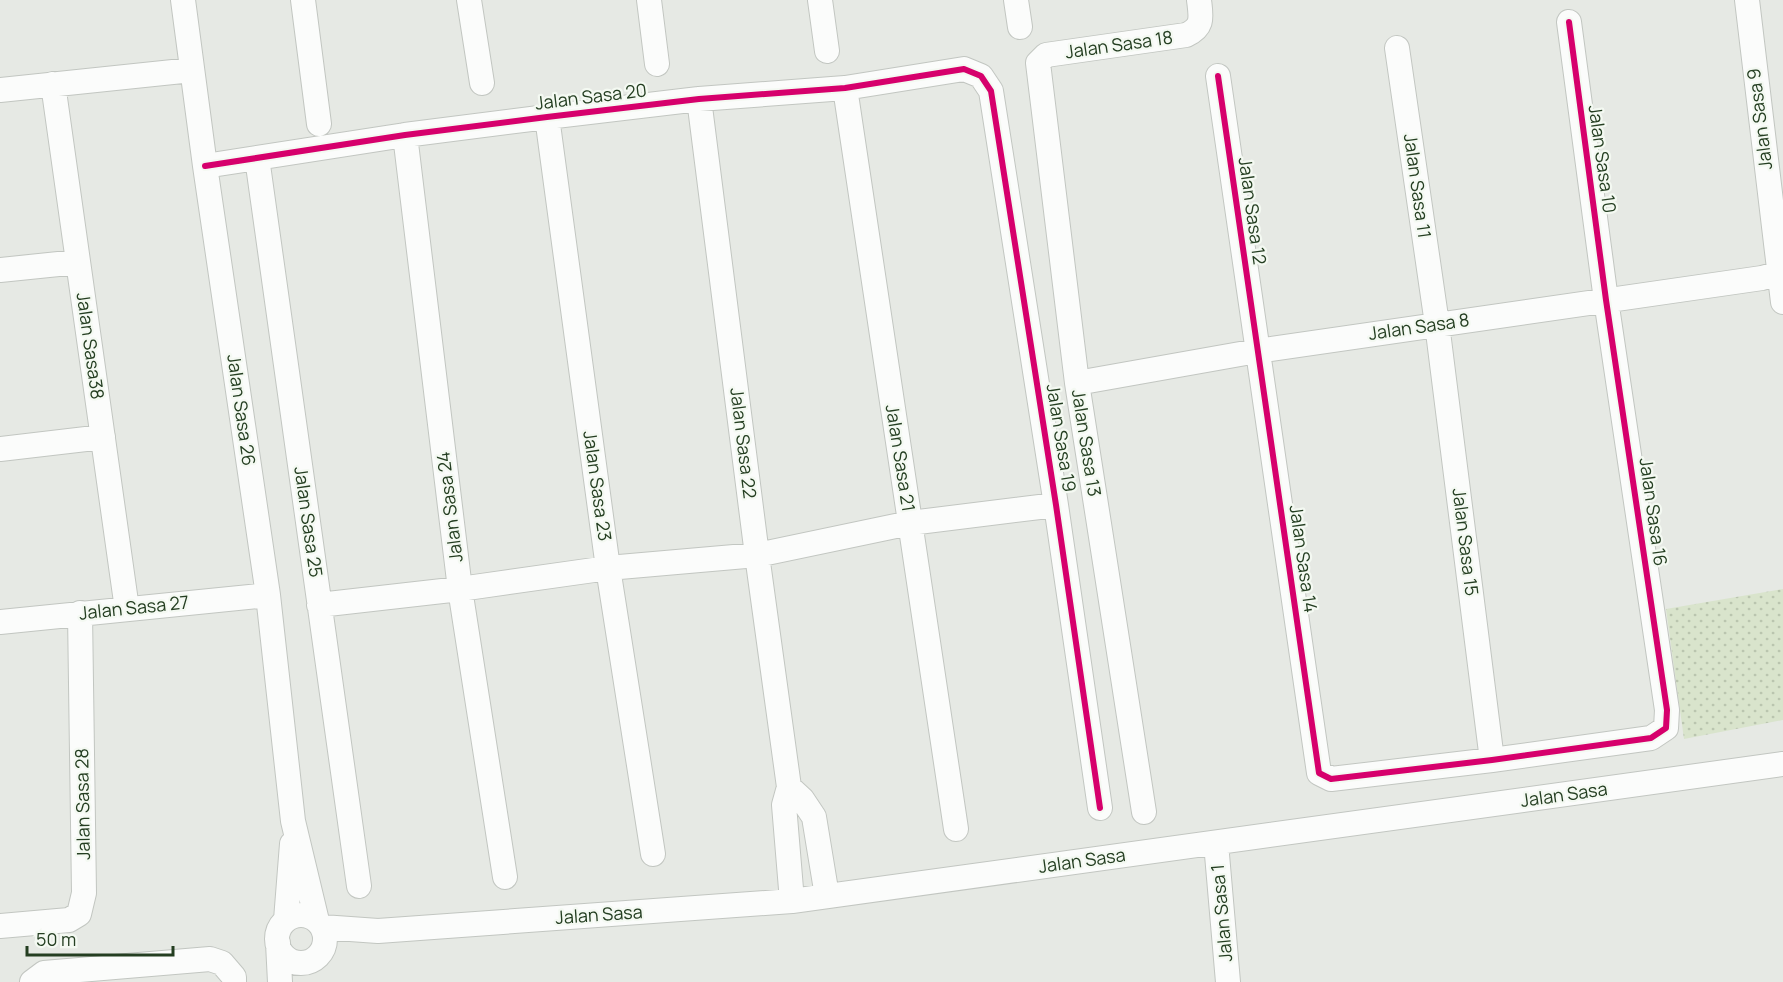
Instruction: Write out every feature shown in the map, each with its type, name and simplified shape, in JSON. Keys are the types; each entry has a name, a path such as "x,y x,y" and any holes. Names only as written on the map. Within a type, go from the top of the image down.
{"street":[{"name":"Jalan Sasa 26","path":"183,0 268,595 293,821 315,949"},
{"path":"303,0 319,124"},
{"path":"469,0 482,83"},
{"path":"649,0 657,63"},
{"path":"820,0 827,51"},
{"path":"1016,0 1020,27"},
{"name":"Jalan Sasa 9","path":"1747,0 1778,281"},
{"name":"Jalan Sasa 18","path":"1038,73 1038,63 1047,55 1186,35 1195,31 1200,23 1200,8"},
{"name":"Jalan Sasa 10","path":"1569,22 1606,300"},
{"name":"Jalan Sasa 11","path":"1397,48 1437,324"},
{"name":"Jalan Sasa 20","path":"205,166 405,135 699,99 845,88 964,69 981,76"},
{"path":"0,90 192,70"},
{"name":"Jalan Sasa 13","path":"1038,73 1077,383 1144,812"},
{"name":"Jalan Sasa 19","path":"981,76 991,91 1056,505 1100,808"},
{"name":"Jalan Sasa 12","path":"1218,76 1257,351"},
{"name":"Jalan Sasa38","path":"53,84 127,609"},
{"name":"Jalan Sasa 21","path":"845,88 956,829"},
{"name":"Jalan Sasa 22","path":"699,99 789,786 784,805 792,901"},
{"name":"Jalan Sasa 23","path":"547,117 608,568 653,854"},
{"name":"Jalan Sasa 24","path":"405,135 460,589 504,877"},
{"name":"Jalan Sasa 25","path":"257,158 359,886"},
{"path":"0,270 78,262"},
{"name":"Jalan Sasa 8","path":"1077,383 1257,351 1437,324 1606,300 1778,281"},
{"name":"Jalan Sasa 16","path":"1492,760 1651,738 1666,728 1665,698 1606,300"},
{"name":"Jalan Sasa 15","path":"1437,324 1492,760"},
{"name":"Jalan Sasa 14","path":"1257,351 1319,772 1331,779 1492,760"},
{"path":"0,449 103,437"},
{"path":"319,605 460,589 608,568 757,555 910,523 1056,505"},
{"name":"Jalan Sasa 27","path":"0,622 268,595"},
{"name":"Jalan Sasa 28","path":"0,926 69,920 79,914 84,893 80,614"},
{"name":"Jalan Sasa","path":"315,949 378,930 792,901 1783,764"},
{"path":"789,786 802,799 814,817 827,896"},
{"name":"Jalan Sasa 26","path":"280,982 282,932 293,821"},
{"name":"Jalan Sasa 1","path":"1216,843 1228,982"},
{"path":"302,915 315,949 301,963 286,957 282,932 294,916 302,915"},
{"path":"32,982 44,974 210,959 222,963 234,977 234,982"}],"green space":[{"path":"1783,589 1783,720 1684,739 1666,609"}],"cycle path":[{"path":"1218,76 1319,773 1331,779 1651,738 1666,728 1667,710 1606,300 1569,22"},
{"path":"205,166 405,135 699,99 845,88 964,69 981,76 991,91 1056,505 1100,808"}]}
